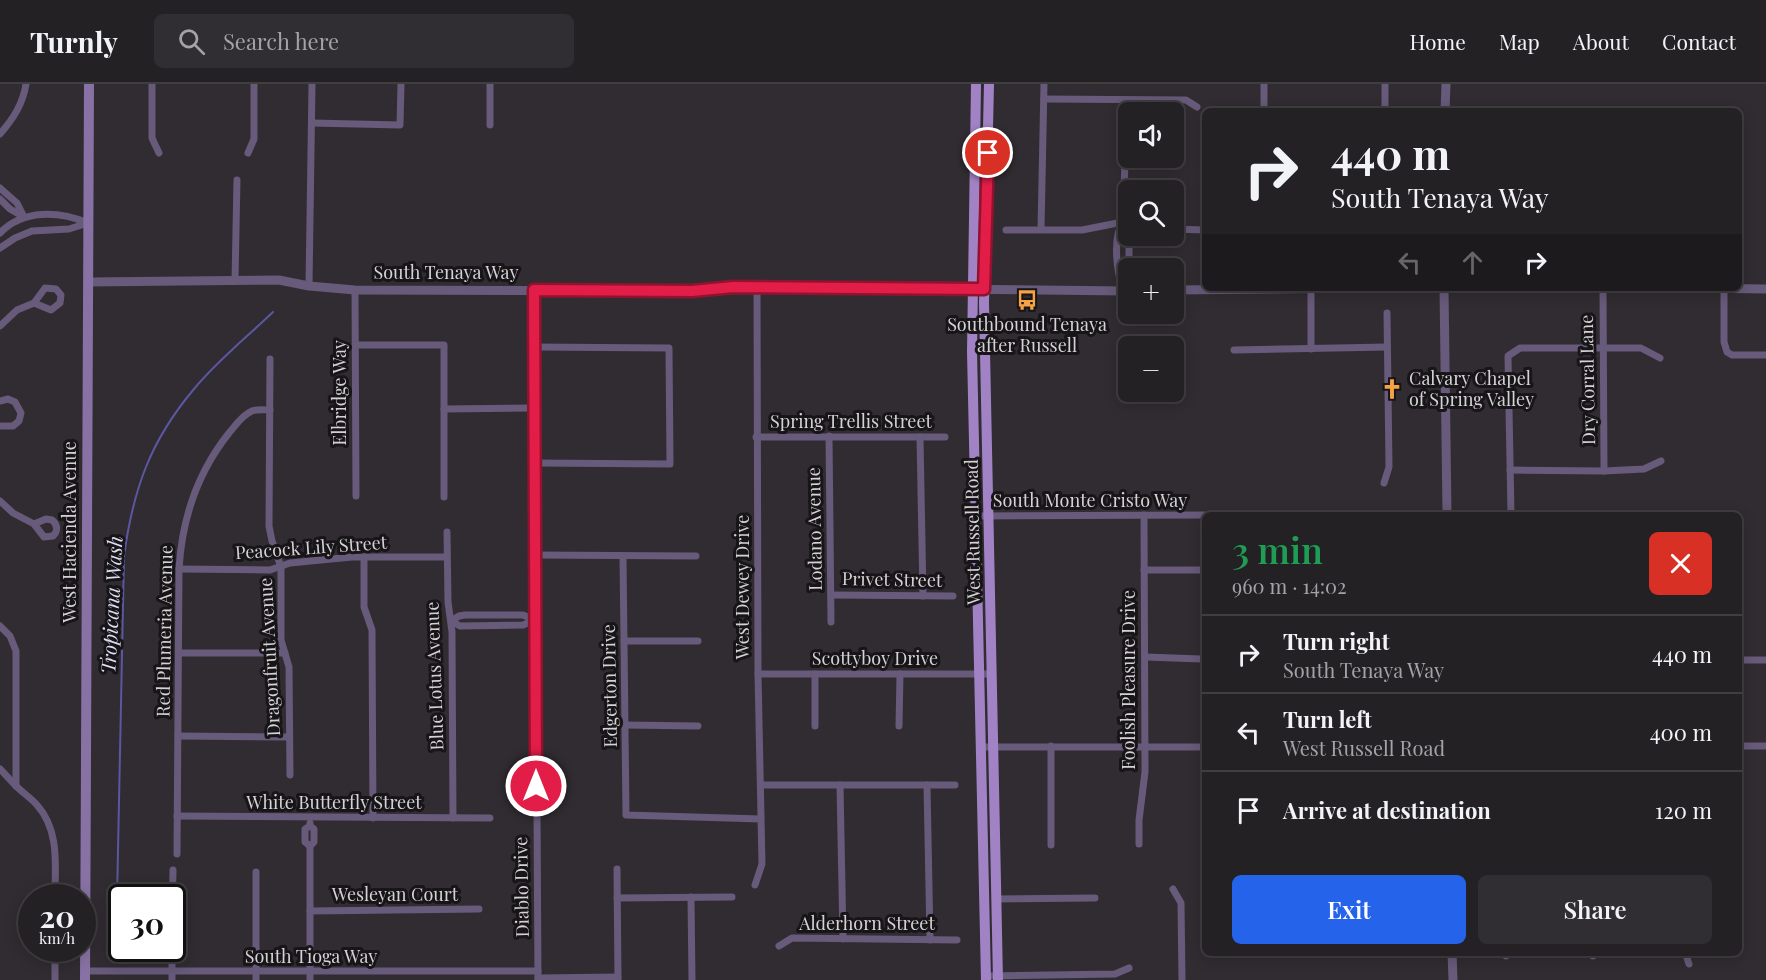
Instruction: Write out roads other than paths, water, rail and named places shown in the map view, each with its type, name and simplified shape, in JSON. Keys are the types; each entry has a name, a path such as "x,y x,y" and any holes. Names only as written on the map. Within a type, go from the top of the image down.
{"main road":[{"name":"West Hacienda Avenue","path":"85,975 89,84"},
{"name":"West Russell Road","path":"976,84 972,288 986,978"},
{"name":"West Russell Road","path":"989,84 984,289 998,978"}],"street":[{"path":"0,134 21,105 26,84"},
{"path":"152,84 152,138 159,153"},
{"path":"248,153 254,139 254,84"},
{"path":"309,286 312,84"},
{"path":"312,123 400,125 401,84"},
{"path":"489,125 490,84"},
{"path":"1041,229 1044,84"},
{"path":"1264,84 1264,108"},
{"path":"1385,84 1385,108"},
{"path":"1445,108 1446,84"},
{"path":"1044,99 1185,100 1197,107"},
{"path":"1126,180 1127,100"},
{"path":"235,280 237,180"},
{"path":"0,188 16,203 24,217"},
{"path":"0,199 10,209 24,217"},
{"path":"0,233 11,222 24,217 70,216 88,223"},
{"path":"0,248 32,231 69,229 88,223"},
{"path":"1006,230 1082,230 1118,223"},
{"path":"1184,229 1202,230"},
{"name":"South Tenaya Way","path":"88,282 279,280 309,286 356,290 692,291 757,287 1118,291"},
{"name":"West Dewey Drive","path":"756,885 762,864 758,674 757,287"},
{"path":"1742,290 1766,289"},
{"name":"Elbridge Way","path":"356,290 356,496"},
{"name":"Diablo Drive","path":"534,290 538,976"},
{"path":"1184,290 1202,290"},
{"path":"1311,291 1311,349"},
{"path":"1444,291 1447,512"},
{"name":"Dry Corral Lane","path":"1602,291 1604,471"},
{"path":"1724,291 1724,342 1727,352 1732,355 1766,355"},
{"path":"0,326 17,310 34,303"},
{"path":"1384,483 1389,467 1387,313"},
{"path":"355,345 444,345 444,497"},
{"path":"534,347 669,348 670,464 535,463"},
{"path":"1234,350 1387,347"},
{"path":"1510,512 1508,356 1520,348 1641,348 1660,357"},
{"name":"Dragonfruit Avenue","path":"270,359 270,533 281,567 281,640 289,667 290,775"},
{"path":"0,400 8,399 15,402 21,413 19,421 13,426 0,426"},
{"path":"444,409 534,408"},
{"name":"Red Plumeria Avenue","path":"177,854 180,549 193,494 211,459 241,419 253,410 270,410"},
{"name":"Lodano Avenue","path":"829,436 831,622"},
{"name":"Spring Trellis Street","path":"756,437 945,437"},
{"path":"920,437 923,596"},
{"path":"1510,470 1644,469 1661,461"},
{"path":"0,501 13,513 34,524"},
{"name":"Foolish Pleasure Drive","path":"1139,844 1145,747 1143,515"},
{"name":"South Monte Cristo Way","path":"976,516 1202,515"},
{"name":"Blue Lotus Avenue","path":"447,532 448,602 451,621 453,818"},
{"path":"535,555 696,556"},
{"name":"Edgerton Drive","path":"623,556 626,815 761,819"},
{"path":"364,557 364,607 372,630 373,818"},
{"name":"Peacock Lily Street","path":"179,569 270,570 290,563 364,557 446,557"},
{"path":"1144,570 1202,570"},
{"name":"Privet Street","path":"831,595 953,596"},
{"path":"451,621 460,626 523,626 535,620"},
{"path":"0,626 10,636 16,651 16,786"},
{"path":"624,641 698,641"},
{"path":"178,653 285,653"},
{"path":"1146,657 1201,658"},
{"path":"1742,660 1766,660"},
{"name":"Scottyboy Drive","path":"758,674 992,674"},
{"path":"815,674 815,726"},
{"path":"899,726 900,674"},
{"path":"625,725 698,726"},
{"path":"178,736 289,737"},
{"path":"1051,746 1051,845"},
{"path":"1742,746 1766,746"},
{"path":"981,747 1202,747"},
{"path":"0,769 38,807 50,827 55,852 55,884"},
{"path":"761,784 955,785"},
{"path":"840,785 843,939"},
{"path":"927,785 930,940"},
{"name":"White Butterfly Street","path":"177,816 310,822 373,818 490,818"},
{"path":"310,822 314,829 314,842 310,846 310,980"},
{"path":"617,869 618,978"},
{"path":"173,870 173,884"},
{"path":"256,872 256,976"},
{"path":"1173,889 1181,903 1182,980"},
{"path":"617,897 732,897"},
{"path":"691,897 692,980"},
{"path":"997,899 1095,898"},
{"name":"Wesleyan Court","path":"310,910 479,909"},
{"name":"Alderhorn Street","path":"779,946 792,938 957,940"},
{"path":"1452,956 1452,980"},
{"path":"1686,956 1689,964"},
{"path":"55,962 55,980"},
{"path":"986,978 1050,978 1115,974 1129,969"},
{"name":"South Tioga Way","path":"85,975 256,976 310,972 618,978"}],"waterway":[{"name":"Tropicana Wash","path":"117,884 124,556 133,509 155,447 179,408 212,369 273,312"}],"place":[{"name":"Southbound Tenaya after Russell","path":"1027,300"},
{"name":"Calvary Chapel of Spring Valley","path":"1392,389"}]}
